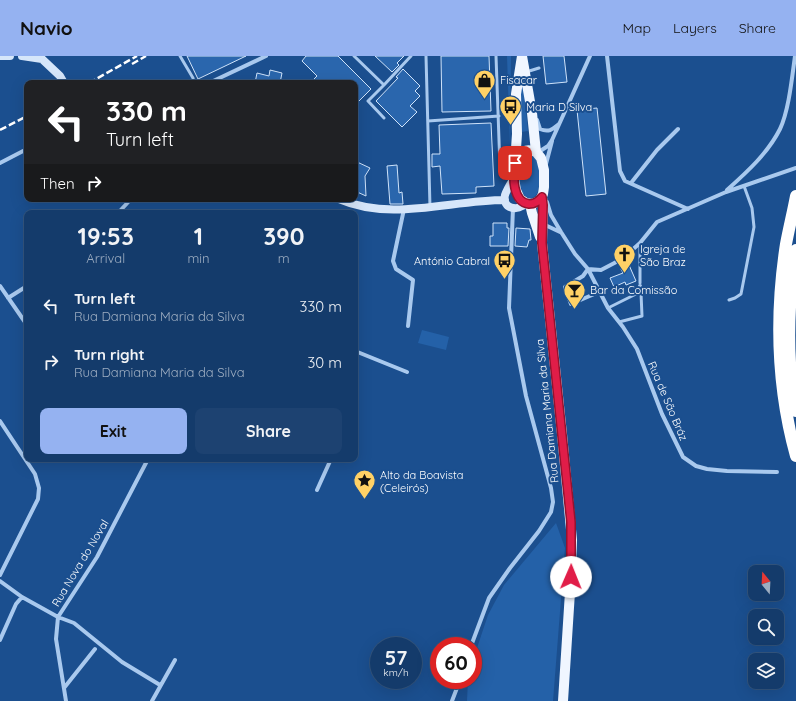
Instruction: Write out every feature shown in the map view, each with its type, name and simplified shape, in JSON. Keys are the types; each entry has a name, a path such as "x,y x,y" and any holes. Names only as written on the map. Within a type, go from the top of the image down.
{"highway":[{"path":"796,196 786,243 779,326 783,388 796,456"},
{"path":"796,250 789,329 791,369 796,411"}],"main road":[{"name":"Rua Damiana Maria da Silva","path":"522,56 522,75 532,113 536,152 541,158 544,170 542,243 571,522 571,577 563,701"},
{"name":"Rua Damiana Maria da Silva","path":"522,75 516,94 517,134 513,180 518,196 523,202 542,243"},
{"path":"515,163 521,152 524,150 527,149 536,152"},
{"path":"524,207 538,202 543,194"}],"street":[{"path":"0,56 10,56"},
{"path":"22,56 42,59 62,80"},
{"path":"215,80 266,56"},
{"path":"536,152 548,146 552,140 590,56"},
{"path":"607,56 620,171 625,181 688,209"},
{"path":"726,192 764,153 780,128 786,111 795,56"},
{"path":"532,113 537,120 540,129 545,132 550,131 560,124"},
{"path":"631,183 657,150 678,129"},
{"path":"544,170 552,140"},
{"path":"0,163 24,151"},
{"path":"599,292 571,304 565,287 583,276 588,269 601,270 622,259 640,243 657,222 726,192 796,168"},
{"path":"513,180 505,196 508,206 524,207 543,225 561,232"},
{"name":"Rua de São Bráz","path":"543,194 551,215 561,232 575,254 588,269 608,308 637,349 662,414 683,457 696,466 707,469 777,472"},
{"path":"345,202 354,206 384,210 505,200"},
{"path":"121,210 128,202"},
{"path":"474,637 489,598 510,568 540,531 551,512 553,502 551,488 526,396 509,308 524,207"},
{"path":"404,209 393,261 396,269 413,280 408,326"},
{"path":"0,286 24,322"},
{"path":"8,298 24,288"},
{"path":"358,352 407,372"},
{"path":"0,421 24,457"},
{"path":"0,575 38,499 39,488 35,474 27,462"},
{"name":"Rua Nova do Noval","path":"0,581 22,597 58,618 97,557 146,462"},
{"path":"317,490 331,462"},
{"path":"0,640 16,604 22,597"},
{"path":"66,701 56,639 58,618 74,622 122,662 160,685"},
{"path":"64,688 95,649"},
{"path":"152,701 175,660"},
{"path":"452,701 457,689"}],"lane":[{"path":"180,56 193,80"},
{"path":"354,56 384,85"},
{"path":"384,118 368,101 411,56"},
{"path":"426,56 430,207"},
{"path":"496,56 500,168 503,174 513,180"},
{"path":"522,75 539,68"},
{"path":"428,121 499,116"},
{"path":"729,300 741,294 754,228 752,208 744,186"},
{"path":"640,243 640,286"},
{"path":"608,308 641,293 642,316 619,322"}],"shaded area":[{"path":"507,56 511,56 510,145"},
{"path":"521,79 523,80 528,131 521,132"},
{"path":"527,154 532,155 536,159 540,178 536,196 532,198 527,198 524,194 521,188 520,180 521,164 523,158"},
{"path":"422,330 449,337 446,350 418,343"},
{"path":"556,523 565,548 553,701 467,701 468,689 482,689 482,637 481,637 488,615 504,585"}],"building":[{"path":"187,56 246,56 198,79"},
{"path":"306,56 338,56 371,89 358,102 358,80 313,80 317,76 302,61"},
{"path":"375,56 404,56 397,63 399,65 392,72"},
{"path":"441,56 489,56 491,111 442,112"},
{"path":"543,56 564,56 567,82 546,84"},
{"path":"403,69 420,86 415,91 420,96 410,106 417,112 402,127 376,101 398,78 396,77"},
{"path":"270,70 282,73 281,80 256,80 257,73 269,76"},
{"path":"597,108 606,194 586,196 577,110"},
{"path":"491,123 494,186 476,187 476,193 442,194 440,166 432,167 432,154 440,154 439,125"},
{"path":"358,162 370,168 365,176 366,196 358,192"},
{"path":"397,165 399,193 402,192 403,204 390,204 387,166"},
{"path":"493,223 507,223 507,228 509,228 508,246 490,246 490,236 493,236"},
{"path":"516,228 530,229 531,240 529,240 527,247 515,246"},
{"name":"Igreja de São Braz","path":"629,265 636,281 626,285 625,282 614,287 610,278 623,273 621,269"}],"railway":[{"path":"94,80 137,56"},
{"path":"132,64 146,56"},
{"path":"0,130 24,118"}],"place":[{"name":"Fisacar","path":"484,100"},
{"name":"Maria D Silva","path":"510,126"},
{"name":"Igreja de São Braz","path":"625,274"},
{"name":"António Cabral","path":"505,280"},
{"name":"Bar da Comissão","path":"575,310"},
{"name":"Alto da Boavista (Celeirós)","path":"365,500"}],"route":[{"path":"515,163 515,185 520,199 523,202 533,204 538,202 542,197 542,243 571,522 571,577"}]}
